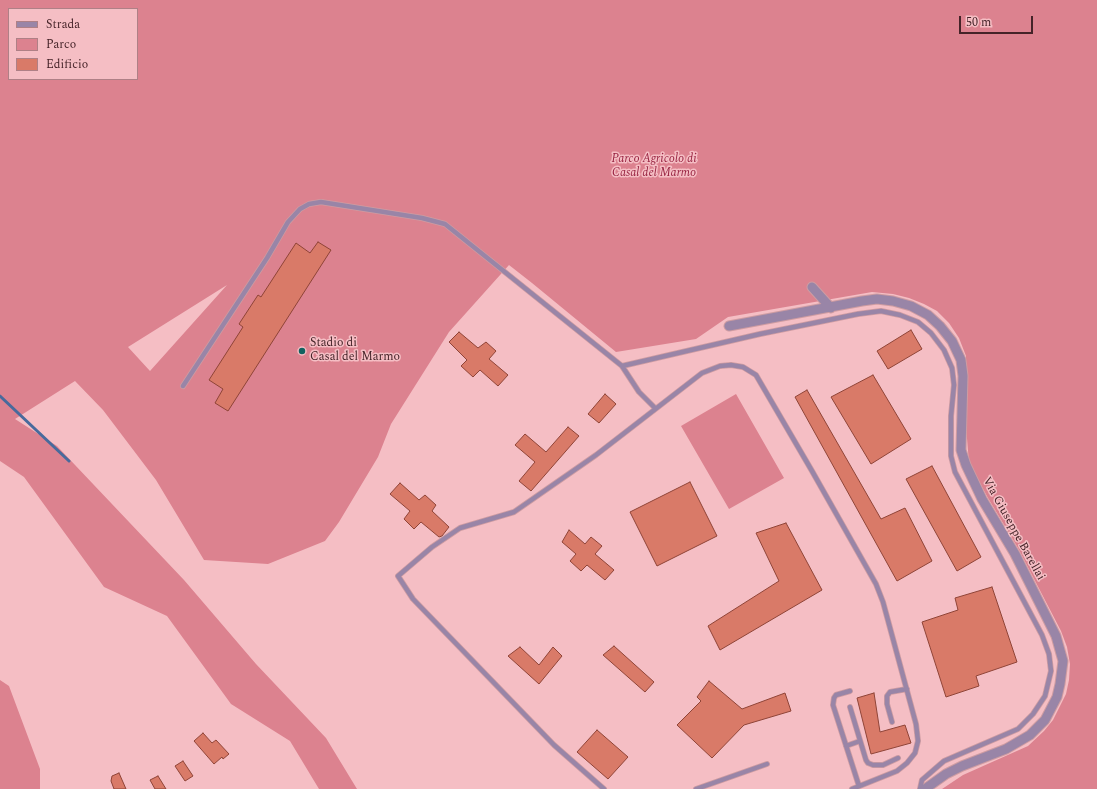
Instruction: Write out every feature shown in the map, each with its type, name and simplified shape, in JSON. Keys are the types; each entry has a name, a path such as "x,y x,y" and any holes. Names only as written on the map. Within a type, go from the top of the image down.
{"street":[{"path":"812,287 830,308"},
{"name":"Via Giuseppe Barellai","path":"729,326 862,301 877,299 893,301 911,306 928,315 940,326 952,341 961,360 963,376 961,450 966,465 982,499 1015,554 1056,636 1063,661 1057,697 1045,720 1030,735 1006,749 962,766 946,774 925,789"}],"lane":[{"path":"183,386 267,258 288,222 300,209 309,204 321,202 422,218 445,224 622,366 639,392 655,408"},
{"path":"622,366 760,334 858,314 881,311 900,315 918,322 931,333 944,350 952,368 954,385 950,436 951,456 956,472 1042,635 1049,654 1051,671 1044,696 1033,714 1018,729 944,761 922,780 920,789"},
{"path":"604,789 554,745 413,599 398,576 432,547 460,528 514,512 596,455 702,373 720,366 731,365 743,367 756,375 876,584 883,602 916,724 918,741 915,753 907,763 897,771 852,789"},
{"path":"892,722 886,704 887,696 890,692 907,689"},
{"path":"850,691 836,695 833,705 860,786"},
{"path":"850,707 868,763 883,766 898,758"},
{"path":"846,746 860,741"},
{"path":"696,789 767,764"}],"green space":[{"name":"Parco Agricolo di Casal del Marmo","path":"0,0 1097,0 1097,789 942,789 963,775 1028,746 1044,731 1053,720 1066,694 1070,664 1067,647 1061,631 1018,548 969,463 966,426 966,356 959,338 949,323 937,311 909,298 893,294 872,292 728,317 696,339 616,352 509,265 449,332 391,424 378,457 339,522 325,541 268,564 204,560 156,480 103,410 75,381 15,419 57,446 184,580 256,664 326,738 357,789 319,789 290,741 231,704 167,616 104,587 24,477 0,461","holes":["227,285 150,371 128,347"]},
{"path":"736,394 784,478 729,509 681,426"},
{"path":"0,680 9,686 40,769 40,789 0,789"}],"building":[{"path":"318,242 331,250 228,411 215,403 223,389 209,380 243,327 239,324 258,295 261,297 296,243 310,253"},
{"path":"911,330 922,349 888,369 877,351"},
{"path":"459,332 478,348 486,342 496,351 489,359 508,375 498,386 480,370 473,377 461,366 467,360 449,342"},
{"path":"873,375 911,439 871,464 831,397"},
{"path":"807,390 881,519 905,508 932,561 897,581 795,397"},
{"path":"605,394 616,404 599,423 588,414"},
{"path":"568,427 579,436 531,491 519,481 535,462 515,445 525,434 546,452"},
{"path":"932,466 981,557 957,571 906,479"},
{"path":"690,482 717,536 657,566 630,512"},
{"path":"400,483 419,500 425,495 436,505 432,511 449,527 442,536 439,537 421,522 414,529 404,519 410,511 390,494"},
{"path":"786,523 822,590 720,650 708,626 779,581 756,533"},
{"path":"569,530 585,544 591,537 602,546 595,554 614,570 605,580 587,565 581,571 570,561 576,554 562,542"},
{"path":"992,587 1017,662 976,676 979,686 946,697 922,622 958,610 955,598"},
{"path":"614,646 654,682 645,692 603,655"},
{"path":"520,647 539,665 553,647 562,656 539,684 508,656"},
{"path":"709,681 742,709 785,693 791,711 744,725 712,758 677,725 701,701 697,697"},
{"path":"874,693 880,732 905,725 911,743 871,754 857,698"},
{"path":"597,730 628,757 608,779 577,752"},
{"path":"203,733 212,743 216,740 229,754 223,759 222,757 214,764 194,741"},
{"path":"183,761 193,776 185,781 175,766"},
{"path":"119,773 126,789 114,789 111,781 112,776"},
{"path":"158,776 166,789 155,789 150,780"}],"waterway":[{"path":"0,396 69,461"}],"place":[{"name":"Stadio di Casal del Marmo","path":"302,351"}]}
